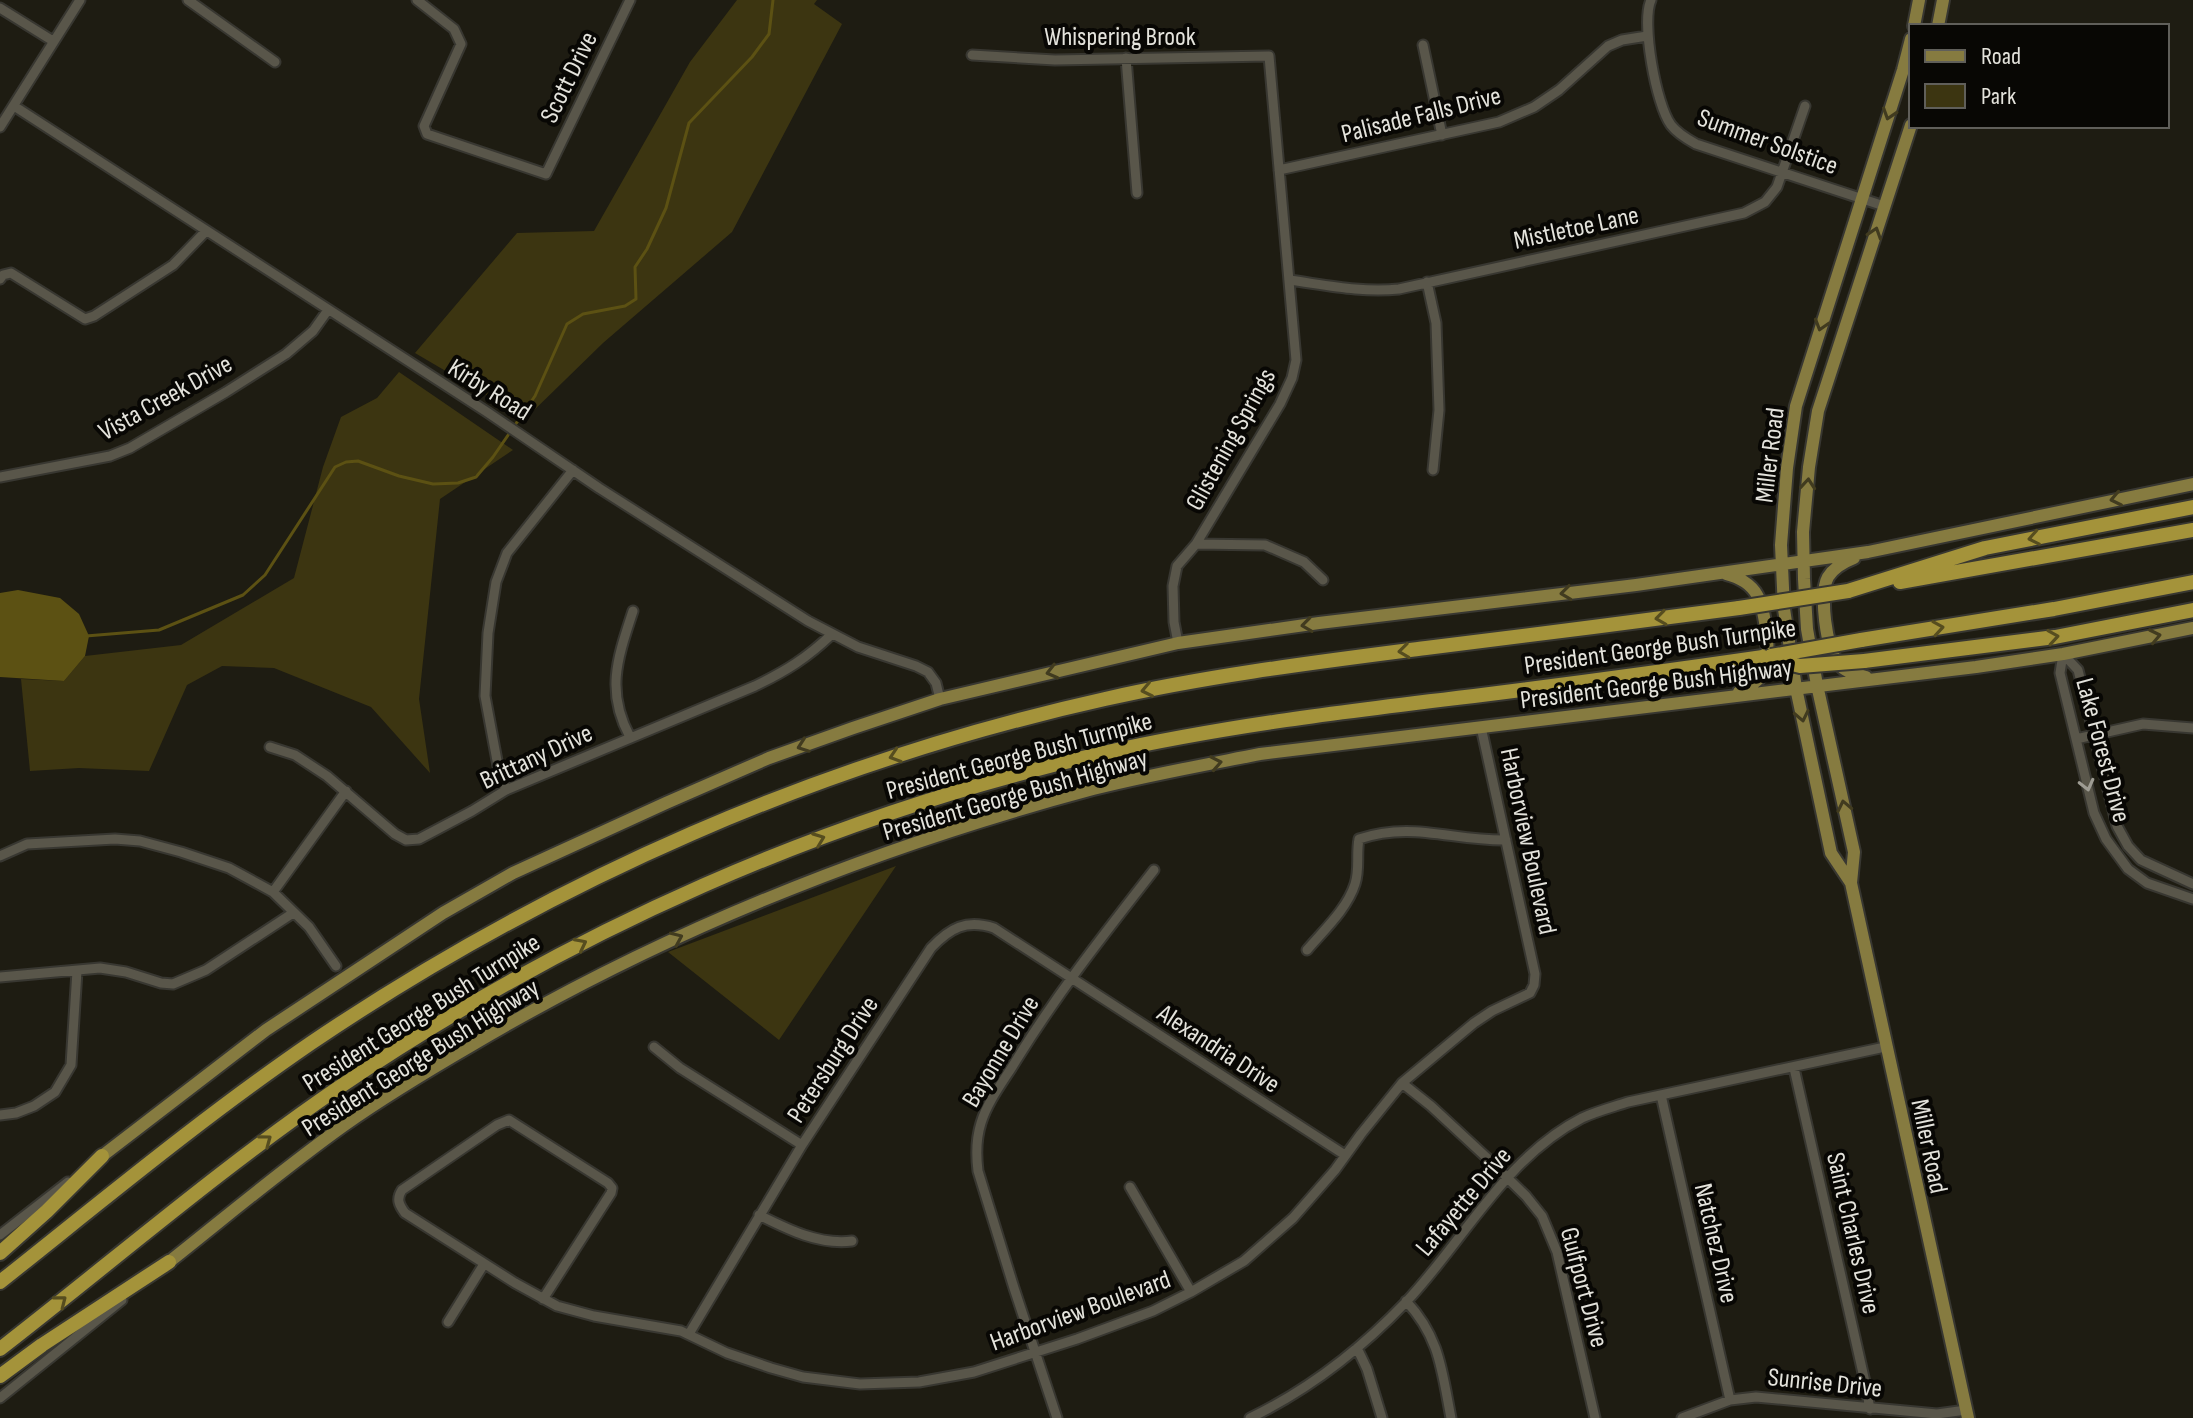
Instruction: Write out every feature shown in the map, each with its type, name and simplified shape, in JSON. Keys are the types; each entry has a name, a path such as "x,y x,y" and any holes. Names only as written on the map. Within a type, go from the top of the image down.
{"highway":[{"path":"1848,591 1985,548 2193,507"},
{"name":"President George Bush Turnpike","path":"0,1282 234,1098 397,987 579,886 674,841 857,769 967,734 1170,685 1272,668 1739,608 1994,567 2193,530"},
{"name":"President George Bush Turnpike","path":"0,1349 255,1148 398,1049 488,994 662,904 768,858 866,822 1065,762 1167,740 1293,718 1745,660 2054,609 2193,582"},
{"path":"1763,657 1800,666 1864,661 2055,637 2193,610"},
{"path":"0,1253 102,1156"},
{"path":"0,1376 169,1262"}],"main road":[{"path":"1914,24 1919,0"},
{"path":"1938,24 1943,0"},
{"name":"Miller Road","path":"1851,883 1831,853 1796,688 1784,609 1781,545 1796,406 1909,47"},
{"name":"Miller Road","path":"1910,128 1818,411 1809,467 1803,562 1807,629 1854,852 1851,883 1967,1414"},
{"path":"102,1156 266,1030 431,921 513,873 769,758 940,699 1178,643 1868,552 2193,484"},
{"path":"1868,552 1842,563 1827,578 1824,604 1830,650 1838,663 1849,673 1872,679"},
{"path":"1721,573 1737,577 1747,584 1757,595 1764,614 1768,661 1764,674 1733,695"},
{"name":"President George Bush Highway","path":"169,1262 344,1125 529,1012 631,959 728,915 952,832 1093,789 1260,754 2063,654 2193,628"}],"street":[{"path":"0,127 80,0"},
{"path":"188,0 275,62"},
{"name":"Scott Drive","path":"417,0 454,29 461,44 426,120 424,131 546,174 630,0"},
{"name":"Summer Solstice","path":"1651,0 1647,36 1664,112 1671,126 1696,144 1884,206"},
{"path":"0,8 53,41"},
{"name":"Palisade Falls Drive","path":"1279,170 1499,122 1534,107 1559,90 1608,46 1647,36"},
{"path":"1423,45 1442,135"},
{"name":"Whispering Brook","path":"972,55 1055,60 1269,56"},
{"name":"Glistening Springs","path":"1178,643 1173,586 1177,566 1196,544 1280,404 1296,360 1269,56"},
{"path":"1126,58 1137,193"},
{"name":"Kirby Road","path":"14,106 573,470 832,634 858,647 928,672 936,683 940,699"},
{"name":"Mistletoe Lane","path":"1289,280 1377,291 1744,213 1765,202 1777,187 1805,106"},
{"path":"0,279 11,273 85,319 173,265 206,231"},
{"path":"1427,282 1436,323 1439,410 1433,470"},
{"name":"Vista Creek Drive","path":"0,477 110,456 130,448 286,354 313,331 328,310"},
{"path":"506,790 498,766 485,696 488,633 496,582 507,553 573,470"},
{"path":"1196,544 1265,545 1304,562 1323,580"},
{"path":"630,737 618,710 615,680 633,611"},
{"name":"Brittany Drive","path":"270,747 295,755 327,776 395,834 406,840 419,839 506,790 791,668 832,634"},
{"name":"Lake Forest Drive","path":"2063,654 2078,670 2117,826 2128,846 2141,860 2193,884"},
{"name":"Lake Forest Drive","path":"2063,654 2060,673 2094,813 2114,853 2128,869 2147,883 2193,899"},
{"path":"2076,739 2143,724 2193,728"},
{"name":"Harborview Boulevard","path":"543,1299 612,1188 509,1120 402,1190 399,1206 405,1213 533,1295 573,1312 689,1334 727,1353 803,1377 860,1384 919,1382 999,1365 1162,1307 1244,1261 1293,1218 1402,1083 1474,1023 1530,993 1534,985 1535,974 1481,727"},
{"path":"273,892 346,791"},
{"path":"1307,950 1351,894 1356,883 1359,839 1412,830 1484,841 1506,840"},
{"path":"0,856 27,844 115,839 140,841 181,852 229,868 273,892 309,927 336,966"},
{"name":"Bayonne Drive","path":"1057,1418 978,1171 978,1138 986,1112 1024,1047 1070,978 1154,870"},
{"path":"0,977 100,968 173,984 206,970 293,913"},
{"name":"Petersburg Drive","path":"689,1334 802,1145 931,948 942,936 964,925 980,924 994,928 1070,978"},
{"path":"0,1115 34,1106 55,1092 71,1065 77,971"},
{"name":"Alexandria Drive","path":"1070,978 1345,1155"},
{"path":"654,1047 692,1076 802,1145"},
{"name":"Lafayette Drive","path":"1250,1418 1283,1400 1357,1348 1406,1301 1507,1178 1547,1142 1582,1118 1603,1109 1661,1095 1885,1047"},
{"name":"Saint Charles Drive","path":"1794,1068 1870,1409"},
{"name":"Gulfport Drive","path":"1402,1083 1458,1130 1526,1196 1542,1216 1551,1233 1573,1316 1595,1418"},
{"name":"Natchez Drive","path":"1661,1095 1730,1400"},
{"path":"0,1235 102,1156"},
{"path":"1130,1187 1191,1292"},
{"path":"759,1215 810,1237 838,1243 852,1241"},
{"name":"President George Bush Highway","path":"0,1398 169,1262"},
{"path":"448,1322 484,1264"},
{"path":"1406,1301 1428,1328 1436,1348 1451,1418"},
{"path":"1357,1348 1382,1418"},
{"name":"Sunrise Drive","path":"1682,1418 1730,1400 1756,1397 1870,1409 1967,1414"}],"green space":[{"path":"737,0 817,0 814,4 842,24 732,232 603,343 526,418 415,353 517,233 594,231 690,62"},
{"path":"399,372 513,450 440,499 419,699 430,773 371,707 274,668 222,666 187,685 149,771 79,768 30,771 21,679 64,681 85,656 181,645 294,578 323,467 341,417 377,398"},
{"path":"896,866 779,1040 668,952"}],"shaded area":[{"path":"18,590 60,598 79,614 89,636 85,656 64,681 0,677 0,593"}],"waterway":[{"path":"86,636 159,630 243,595 265,575 335,467 346,462 358,461 433,484 458,483 476,477 535,396 567,324 583,314 625,306 636,299 635,267 666,208 689,123 752,57 769,34 773,0"}]}
